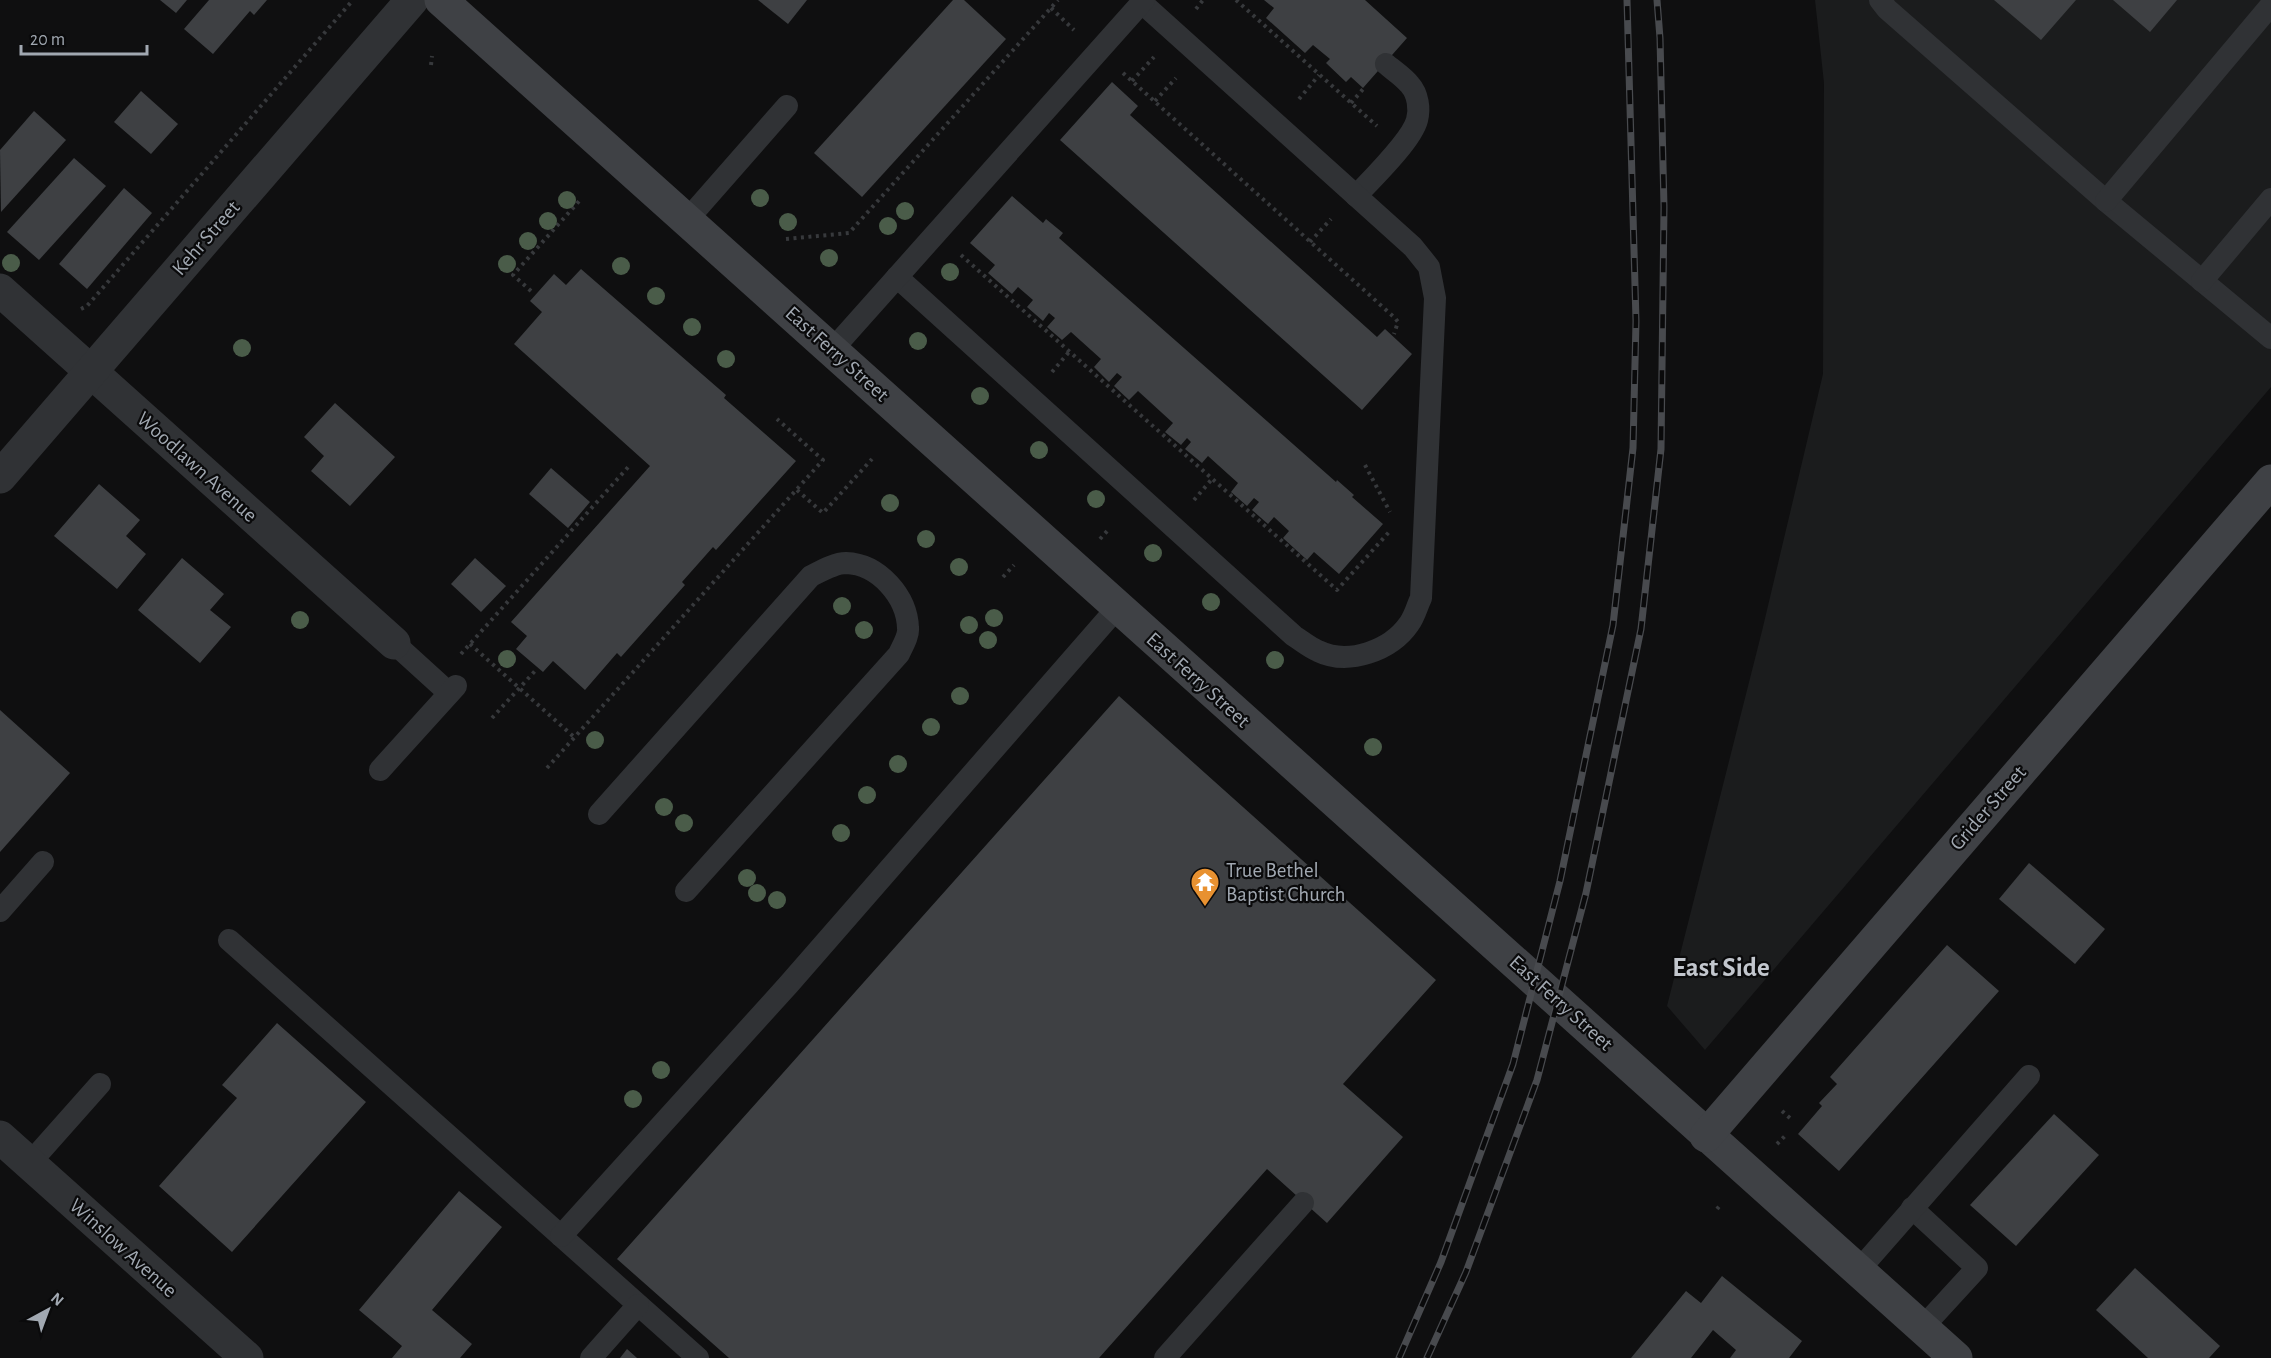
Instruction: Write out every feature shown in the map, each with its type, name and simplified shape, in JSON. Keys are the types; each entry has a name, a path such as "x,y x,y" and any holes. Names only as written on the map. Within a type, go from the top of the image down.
{"street":[{"name":"Kehr Street","path":"0,477 412,0"},
{"name":"East Ferry Street","path":"441,0 1956,1358"},
{"name":"Woodlawn Avenue","path":"0,290 394,643"},
{"name":"Grider Street","path":"1706,1136 2271,481"},
{"name":"Winslow Avenue","path":"0,1137 247,1358"}],"lane":[{"path":"1880,0 1887,9 2106,201 2271,338"},
{"path":"832,350 1142,1 1413,247 1429,267 1435,298 1421,598 1410,623 1392,642 1367,654 1344,657 1319,652 1294,636 897,278"},
{"path":"2106,201 2271,5"},
{"path":"1356,196 1411,134 1417,122 1419,110 1416,96 1410,85 1386,64"},
{"path":"687,220 787,106"},
{"path":"2202,281 2271,199"},
{"path":"599,814 811,576 845,563 867,568 887,581 903,602 909,630 899,654 686,891"},
{"path":"561,1236 789,984 1117,608"},
{"path":"380,770 452,689 394,643"},
{"path":"0,911 43,862"},
{"path":"229,940 698,1358"},
{"path":"1858,1271 2030,1077"},
{"path":"29,1164 100,1084"},
{"path":"1165,1358 1303,1203"},
{"path":"1912,1208 1977,1268 1922,1328"},
{"path":"591,1358 638,1305"}],"path":[{"path":"81,309 87,306 353,0"},
{"path":"786,239 849,233 1058,0"},
{"path":"1236,0 1383,132"},
{"path":"1051,8 1079,34"},
{"path":"1132,81 1155,55"},
{"path":"431,65 432,56"},
{"path":"1119,69 1395,318 1398,322 1394,334"},
{"path":"1155,102 1180,73"},
{"path":"1292,107 1319,75"},
{"path":"531,291 513,275 581,199"},
{"path":"1310,242 1337,212"},
{"path":"957,251 1337,590 1396,524"},
{"path":"1052,372 1069,352"},
{"path":"547,768 823,460 777,419"},
{"path":"797,490 823,513 872,459"},
{"path":"464,651 630,465"},
{"path":"1365,465 1391,514"},
{"path":"1186,509 1212,479"},
{"path":"1100,539 1109,529"},
{"path":"1003,577 1012,566"},
{"path":"470,644 574,737"},
{"path":"492,718 535,671"},
{"path":"1782,1111 1790,1118"},
{"path":"1777,1144 1785,1136"},
{"path":"1717,1209 1721,1204"}],"shaded area":[{"path":"1815,0 2271,0 2271,387 1705,1050 1667,1006 1762,631 1823,374 1824,83"}],"building":[{"path":"160,0 187,0 176,13"},
{"path":"209,0 267,0 254,15 250,11 213,54 184,29"},
{"path":"758,0 807,0 788,24"},
{"path":"953,0 964,0 1006,39 862,197 814,153"},
{"path":"1264,0 1365,0 1407,38 1363,88 1351,77 1346,82 1326,63 1330,59 1313,45 1305,53 1266,18 1274,8"},
{"path":"1994,0 2076,0 2041,40"},
{"path":"2113,0 2177,0 2150,32"},
{"path":"1112,82 1138,106 1130,115 1377,337 1385,329 1412,354 1362,410 1060,140"},
{"path":"141,91 178,124 151,154 114,122"},
{"path":"34,111 66,140 1,212 0,150"},
{"path":"74,158 106,186 39,260 7,232"},
{"path":"124,188 152,213 87,289 59,264"},
{"path":"1012,196 1043,223 1046,219 1063,233 1059,238 1336,482 1337,480 1354,495 1352,497 1383,524 1339,574 1314,552 1307,560 1283,538 1289,531 1274,517 1268,524 1252,510 1259,502 1254,498 1247,506 1231,492 1238,483 1208,456 1202,463 1185,449 1191,442 1187,438 1181,445 1165,432 1173,423 1138,391 1129,400 1114,386 1122,377 1117,373 1109,382 1094,367 1101,359 1071,332 1062,340 1047,327 1055,318 1049,313 1043,321 1027,307 1033,300 1018,287 1012,294 988,273 995,265 970,243"},
{"path":"581,269 726,395 724,398 796,461 716,550 713,547 682,582 685,585 621,657 617,653 585,690 553,661 543,672 516,649 527,636 511,622 650,466 514,344 542,312 530,301 554,274 566,285"},
{"path":"335,403 395,457 350,506 311,471 324,456 304,437"},
{"path":"551,468 590,502 568,528 529,494"},
{"path":"99,484 140,520 126,536 146,554 117,589 54,536"},
{"path":"182,558 224,594 210,610 231,627 200,663 138,610"},
{"path":"475,558 506,586 481,612 451,584"},
{"path":"1119,696 1436,980 1343,1084 1403,1137 1327,1223 1267,1169 1099,1358 729,1358 617,1259"},
{"path":"0,710 70,773 0,852"},
{"path":"2029,863 2105,929 2075,964 1999,899"},
{"path":"1947,945 1999,991 1839,1171 1798,1134 1822,1106 1819,1103 1837,1084 1830,1077"},
{"path":"277,1023 366,1102 232,1252 159,1186 237,1098 222,1085"},
{"path":"2054,1114 2099,1155 2016,1246 1970,1205"},
{"path":"459,1191 502,1227 432,1310 472,1344 460,1358 392,1358 402,1346 359,1310"},
{"path":"2135,1268 2220,1346 2209,1358 2148,1358 2096,1310"},
{"path":"1722,1276 1802,1341 1789,1358 1730,1358 1736,1350 1713,1330 1691,1358 1631,1358 1686,1291 1701,1303"},
{"path":"627,1349 637,1358 620,1358"}],"railway":[{"path":"1399,1358 1441,1262 1513,1064 1560,881 1613,625 1633,448 1636,321 1627,0"},
{"path":"1427,1358 1466,1272 1537,1080 1586,893 1641,629 1661,449 1664,207 1657,0"}],"place":[{"name":"True Bethel Baptist Church","path":"1205,908"}],"district":[{"name":"East Side","path":"1721,967"}]}
